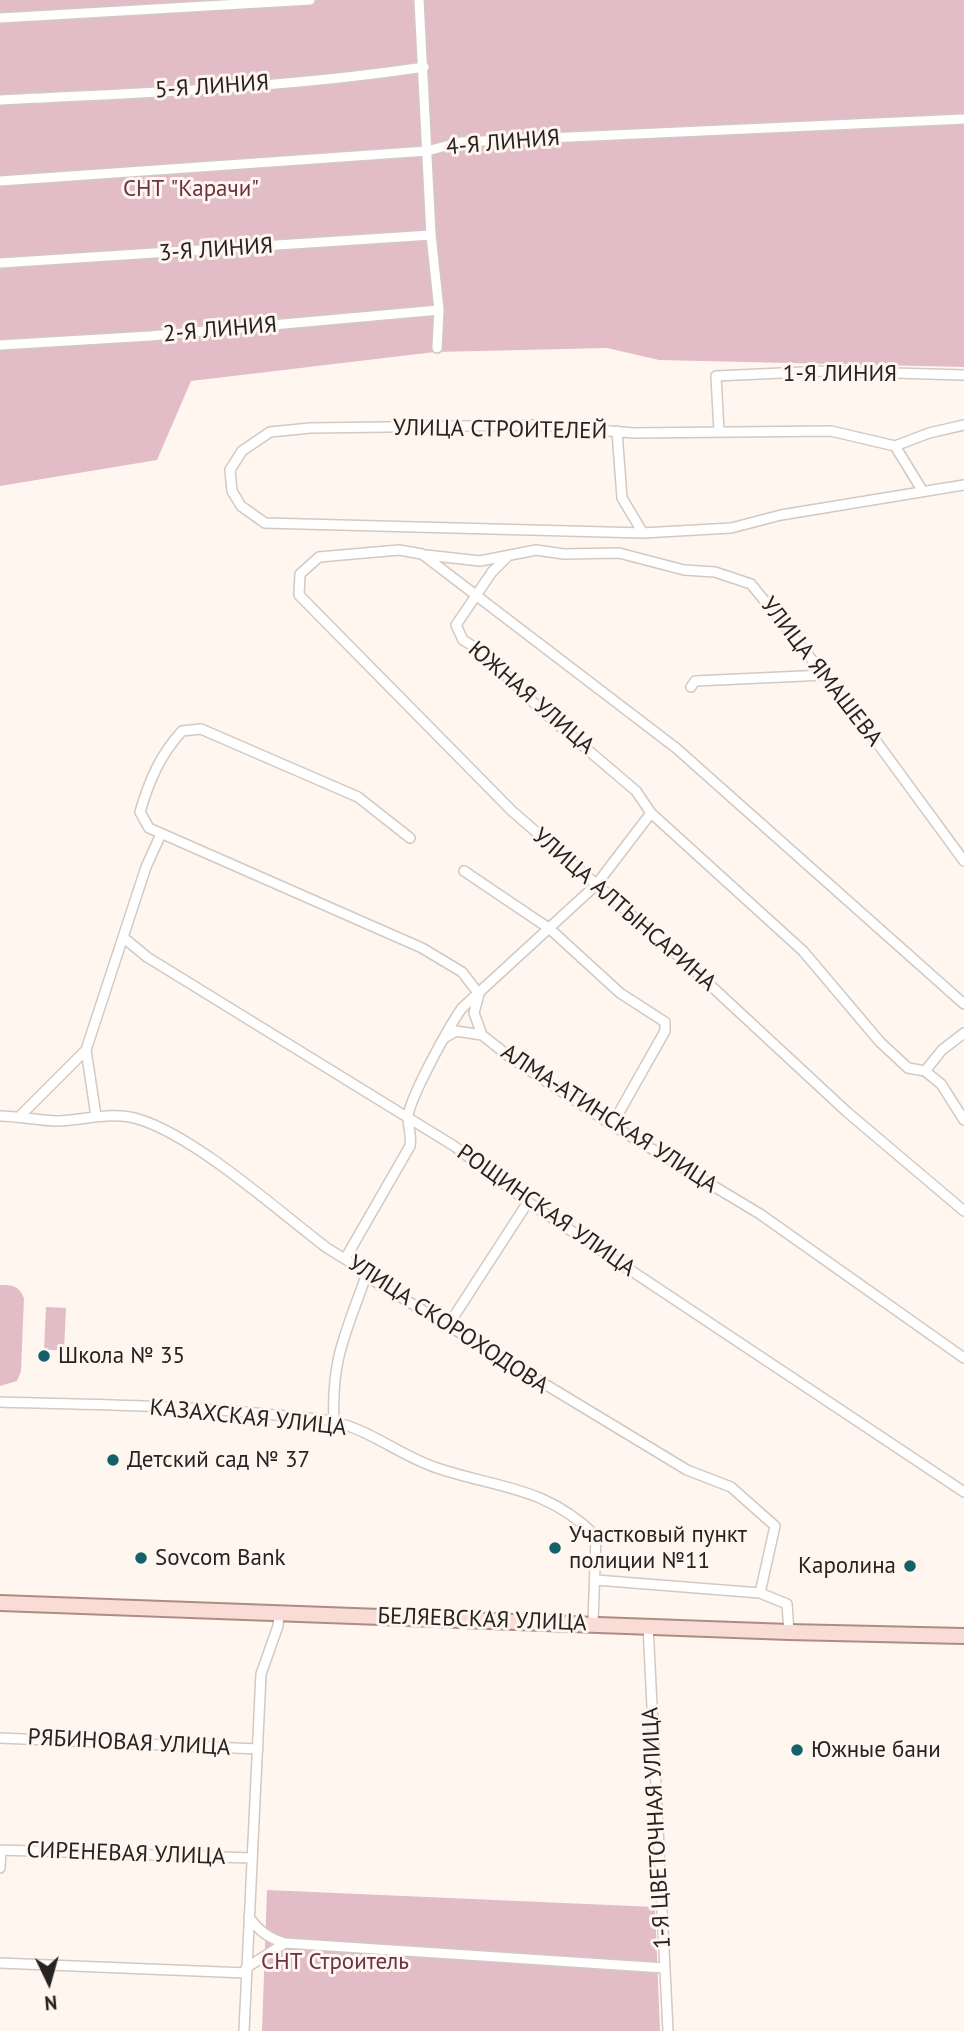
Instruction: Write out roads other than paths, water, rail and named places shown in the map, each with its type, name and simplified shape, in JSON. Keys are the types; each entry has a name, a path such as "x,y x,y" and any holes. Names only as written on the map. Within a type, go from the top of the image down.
{"main road":[{"name":"БЕЛЯЕВСКАЯ УЛИЦА","path":"0,1603 964,1636"}],"street":[{"path":"0,18 310,0"},
{"path":"419,0 431,235 439,310 437,348"},
{"name":"5-Я ЛИНИЯ","path":"0,100 349,76 424,67"},
{"name":"4-Я ЛИНИЯ","path":"0,181 427,151 461,142 964,119"},
{"name":"3-Я ЛИНИЯ","path":"0,263 431,235"},
{"name":"2-Я ЛИНИЯ","path":"0,345 150,337 439,310"},
{"name":"1-Я ЛИНИЯ","path":"719,432 716,376 825,371 964,375"},
{"name":"УЛИЦА СТРОИТЕЛЕЙ","path":"643,533 265,523 242,506 232,491 230,470 242,451 270,432 310,428 538,425 617,431 831,431 895,446"},
{"path":"922,490 895,446 929,433 964,425"},
{"path":"617,431 622,498 643,533 731,528 922,490 964,485"},
{"name":"УЛИЦА ЯМАШЕВА","path":"299,595 300,574 319,557 399,550 480,561 536,550 564,554 620,553 684,570 715,572 751,584 825,675 964,861"},
{"path":"422,554 476,596 507,557"},
{"name":"УЛИЦА АЛТЫНСАРИНА","path":"299,595 492,792 847,1112 964,1211"},
{"name":"ЮЖНАЯ УЛИЦА","path":"964,1003 676,748 476,596 456,625 463,640 484,653 541,710 636,791 651,813 803,951 880,1042 908,1068 925,1071 941,1084 964,1120"},
{"path":"691,687 695,681 825,675"},
{"path":"410,838 358,796 201,729 182,731 165,749 148,783 140,812 149,828 161,834 422,948 463,972 479,994"},
{"path":"345,1259 410,1146 412,1133 408,1116 440,1041 462,1008 596,885 651,813"},
{"path":"21,1115 86,1050 146,867 161,834"},
{"path":"464,871 550,929 620,993 665,1022 666,1031 612,1125"},
{"name":"РОЩИНСКАЯ УЛИЦА","path":"124,938 147,957 454,1146 528,1202 964,1492"},
{"name":"АЛМА-АТИНСКАЯ УЛИЦА","path":"479,994 474,1013 482,1035 511,1058 612,1125 760,1214 964,1358"},
{"path":"440,1041 456,1031 482,1035"},
{"path":"925,1071 942,1050 964,1033"},
{"path":"86,1050 96,1116"},
{"name":"УЛИЦА СКОРОХОДОВА","path":"0,1116 21,1115 57,1121 96,1116 135,1118 167,1130 366,1276 449,1324 539,1384 687,1470 731,1487 775,1525 760,1593"},
{"path":"449,1324 528,1202"},
{"path":"334,1422 332,1387 338,1348 366,1276"},
{"name":"КАЗАХСКАЯ УЛИЦА","path":"0,1402 216,1409 334,1422 365,1431 401,1453 437,1468 556,1503 596,1536 596,1580"},
{"path":"593,1623 596,1580 760,1593 787,1604 789,1632"},
{"path":"244,2031 261,1674 278,1626 279,1614"},
{"name":"1-Я ЦВЕТОЧНАЯ УЛИЦА","path":"648,1625 668,2031"},
{"name":"РЯБИНОВАЯ УЛИЦА","path":"0,1738 258,1749"},
{"path":"0,1868 1,1850"},
{"name":"СИРЕНЕВАЯ УЛИЦА","path":"1,1850 252,1858"},
{"path":"249,1917 258,1930 272,1940 285,1943 664,1968"},
{"path":"0,1963 246,1970 285,1943"}],"place":[{"name":"Школа № 35","path":"44,1356"},
{"name":"Детский сад № 37","path":"113,1460"},
{"name":"Участковый пункт полиции №11","path":"555,1548"},
{"name":"Sovcom Bank","path":"141,1558"},
{"name":"Каролина","path":"910,1566"},
{"name":"Южные бани","path":"797,1750"}],"park label":[{"name":"СНТ \"Карачи\"","path":"191,189"},
{"name":"СНТ Строитель","path":"335,1962"}]}
